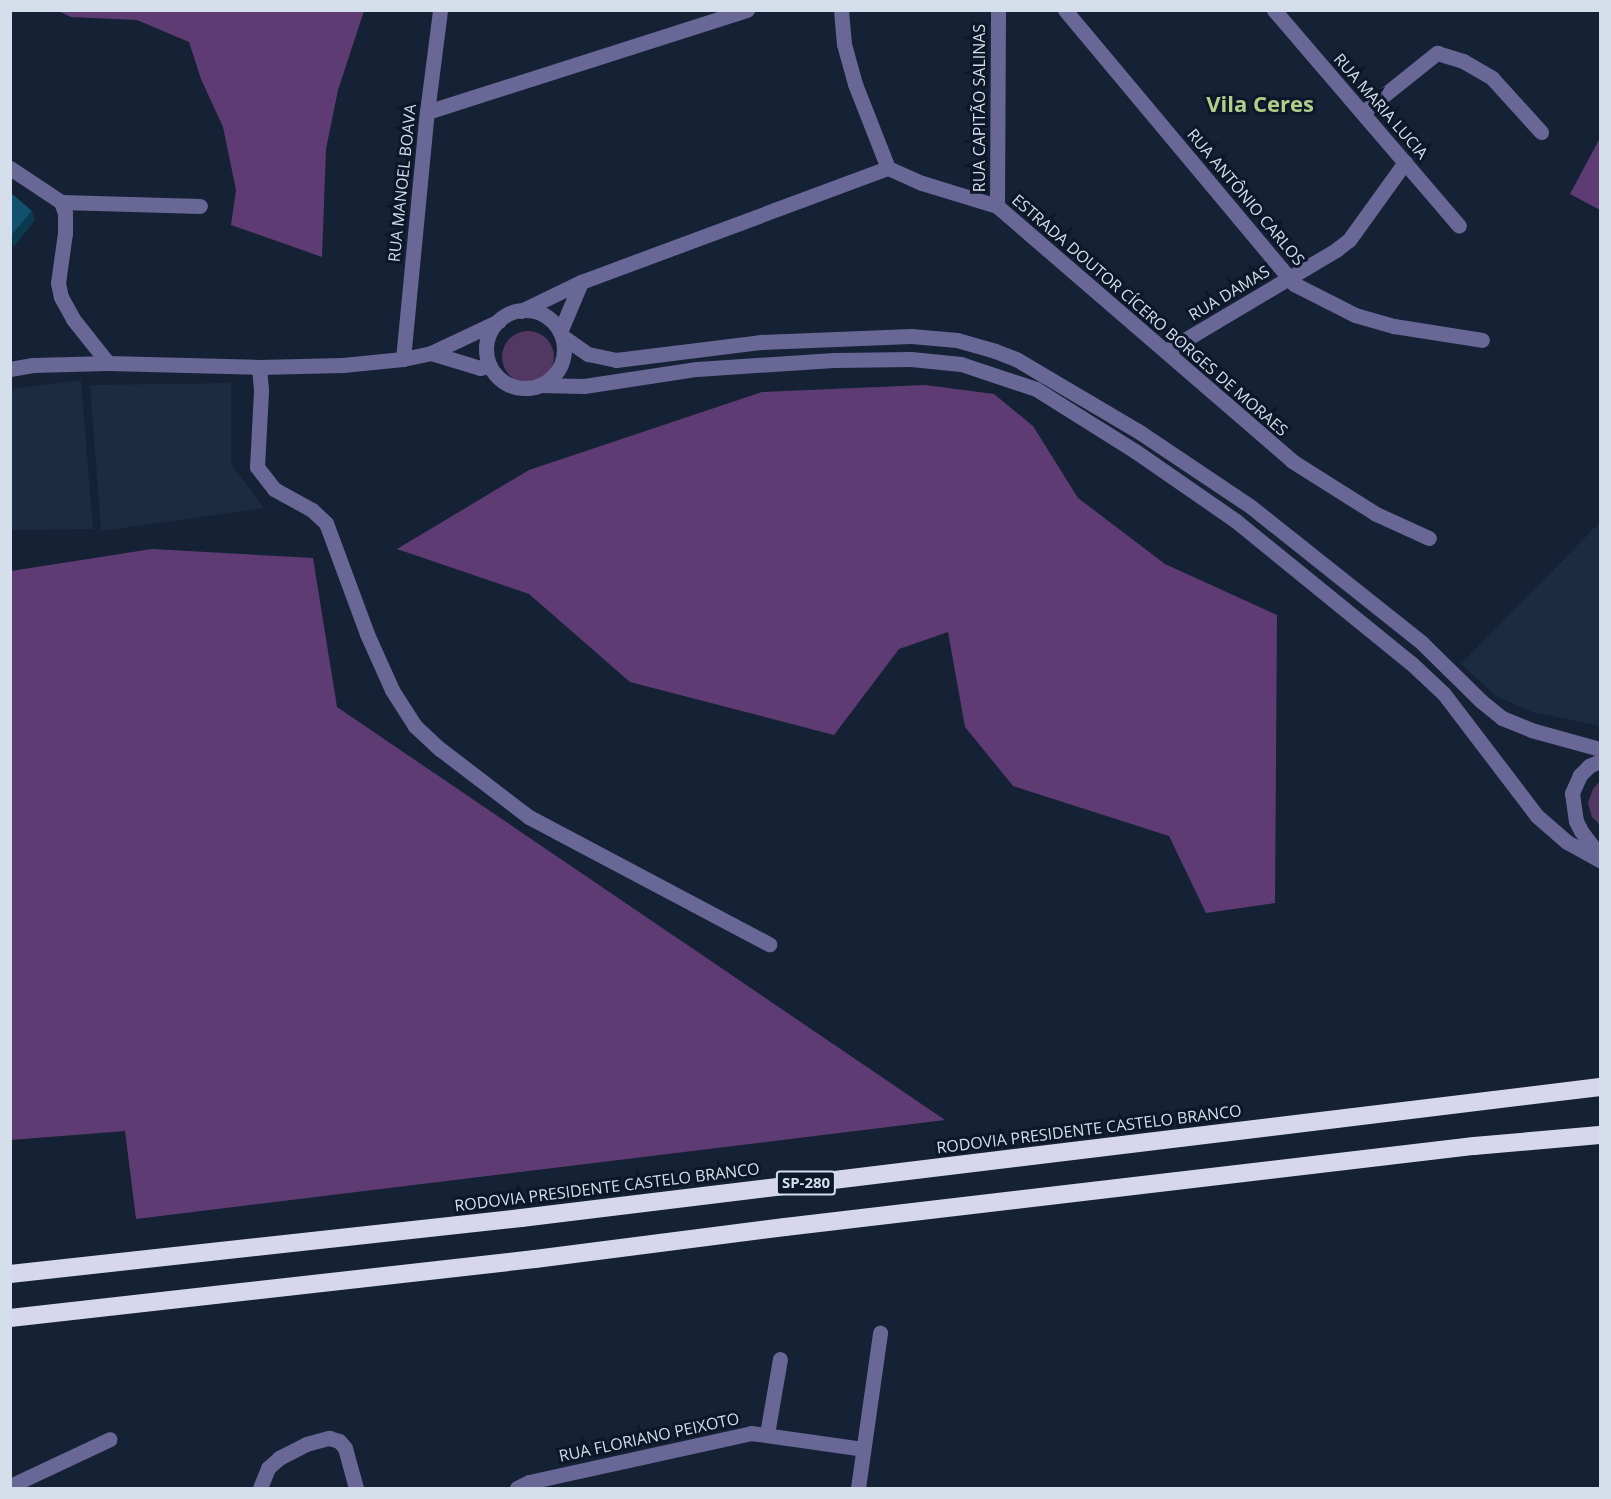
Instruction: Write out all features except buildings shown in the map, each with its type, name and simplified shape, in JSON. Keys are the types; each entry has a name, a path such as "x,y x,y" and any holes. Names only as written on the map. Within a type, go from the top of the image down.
{"highway":[{"name":"RODOVIA PRESIDENTE CASTELO BRANCO","path":"10,1274 521,1218 1600,1087"},
{"path":"10,1318 535,1259 797,1225 1462,1147 1600,1135"}],"street":[{"name":"RUA MANOEL BOAVA","path":"403,359 427,111 440,10"},
{"path":"427,111 747,10"},
{"path":"10,369 33,365 108,363 259,367 343,365 403,359 431,353 581,282 888,168 855,84 844,44 841,10"},
{"name":"RUA CAPITÃO SALINAS","path":"997,206 998,10"},
{"name":"RUA ANTÔNIO CARLOS","path":"1065,10 1294,284 1354,315 1394,326 1482,340"},
{"name":"RUA MARIA LUCIA","path":"1274,10 1363,111 1459,226"},
{"path":"1363,111 1437,53 1463,61 1492,78 1541,132"},
{"name":"RUA DAMAS","path":"1166,351 1349,240 1405,162"},
{"path":"10,168 61,202 200,206"},
{"name":"ESTRADA DOUTOR CÍCERO BORGES DE MORAES","path":"888,168 922,183 997,206 1089,288 1166,351 1292,461 1376,514 1429,538"},
{"path":"61,202 65,213 65,233 58,283 61,297 73,319 108,363"},
{"path":"540,385 558,370 564,348 561,334 581,282"},
{"path":"521,310 544,316 561,334 588,354 616,360 760,342 901,337 950,339 1016,359 1141,433 1250,506 1422,643 1502,718 1531,730 1600,749"},
{"path":"499,321 487,341 486,353 490,365 505,383 516,387 584,386 697,369 834,360 910,359 961,364 1036,389 1144,457 1236,521 1411,663 1444,694 1537,816 1567,842 1600,860"},
{"path":"431,353 480,368 490,365"},
{"path":"259,367 261,391 257,467 274,489 321,517 331,535 367,634 404,712 440,749 529,817 578,845 650,879 769,944"},
{"path":"1600,761 1588,766 1580,775 1572,793 1574,813 1581,831 1600,856"},
{"path":"858,1488 880,1333"},
{"path":"767,1434 780,1359"},
{"name":"RUA FLORIANO PEIXOTO","path":"517,1488 529,1482 751,1433 863,1449"},
{"path":"260,1488 268,1468 279,1458 306,1444 329,1438 339,1441 345,1448 356,1488"},
{"path":"10,1486 110,1439"}],"shaded area":[{"path":"58,11 364,11 338,90 326,149 322,257 231,225 236,190 223,127 201,79 189,42 137,20 71,17"},
{"path":"1600,138 1600,210 1570,194"},
{"path":"523,331 533,331 547,338 554,357 547,376 533,383 523,383 513,379 506,372 502,362 502,352 506,342 513,335"},
{"path":"81,380 93,529 11,530 11,389"},
{"path":"231,383 231,464 264,508 101,531 90,385"},
{"path":"925,385 994,394 1033,426 1078,498 1165,564 1277,615 1275,903 1206,913 1169,836 1013,786 965,727 948,632 899,649 834,735 630,682 529,594 397,549 529,470 762,392"},
{"path":"1600,522 1600,726 1532,712 1496,696 1461,664"},
{"path":"152,549 313,558 337,707 945,1120 136,1219 125,1131 11,1140 11,571"},
{"path":"1600,781 1600,825 1592,817 1588,803 1593,789"}],"district":[{"name":"Vila Ceres","path":"1260,104"}]}
